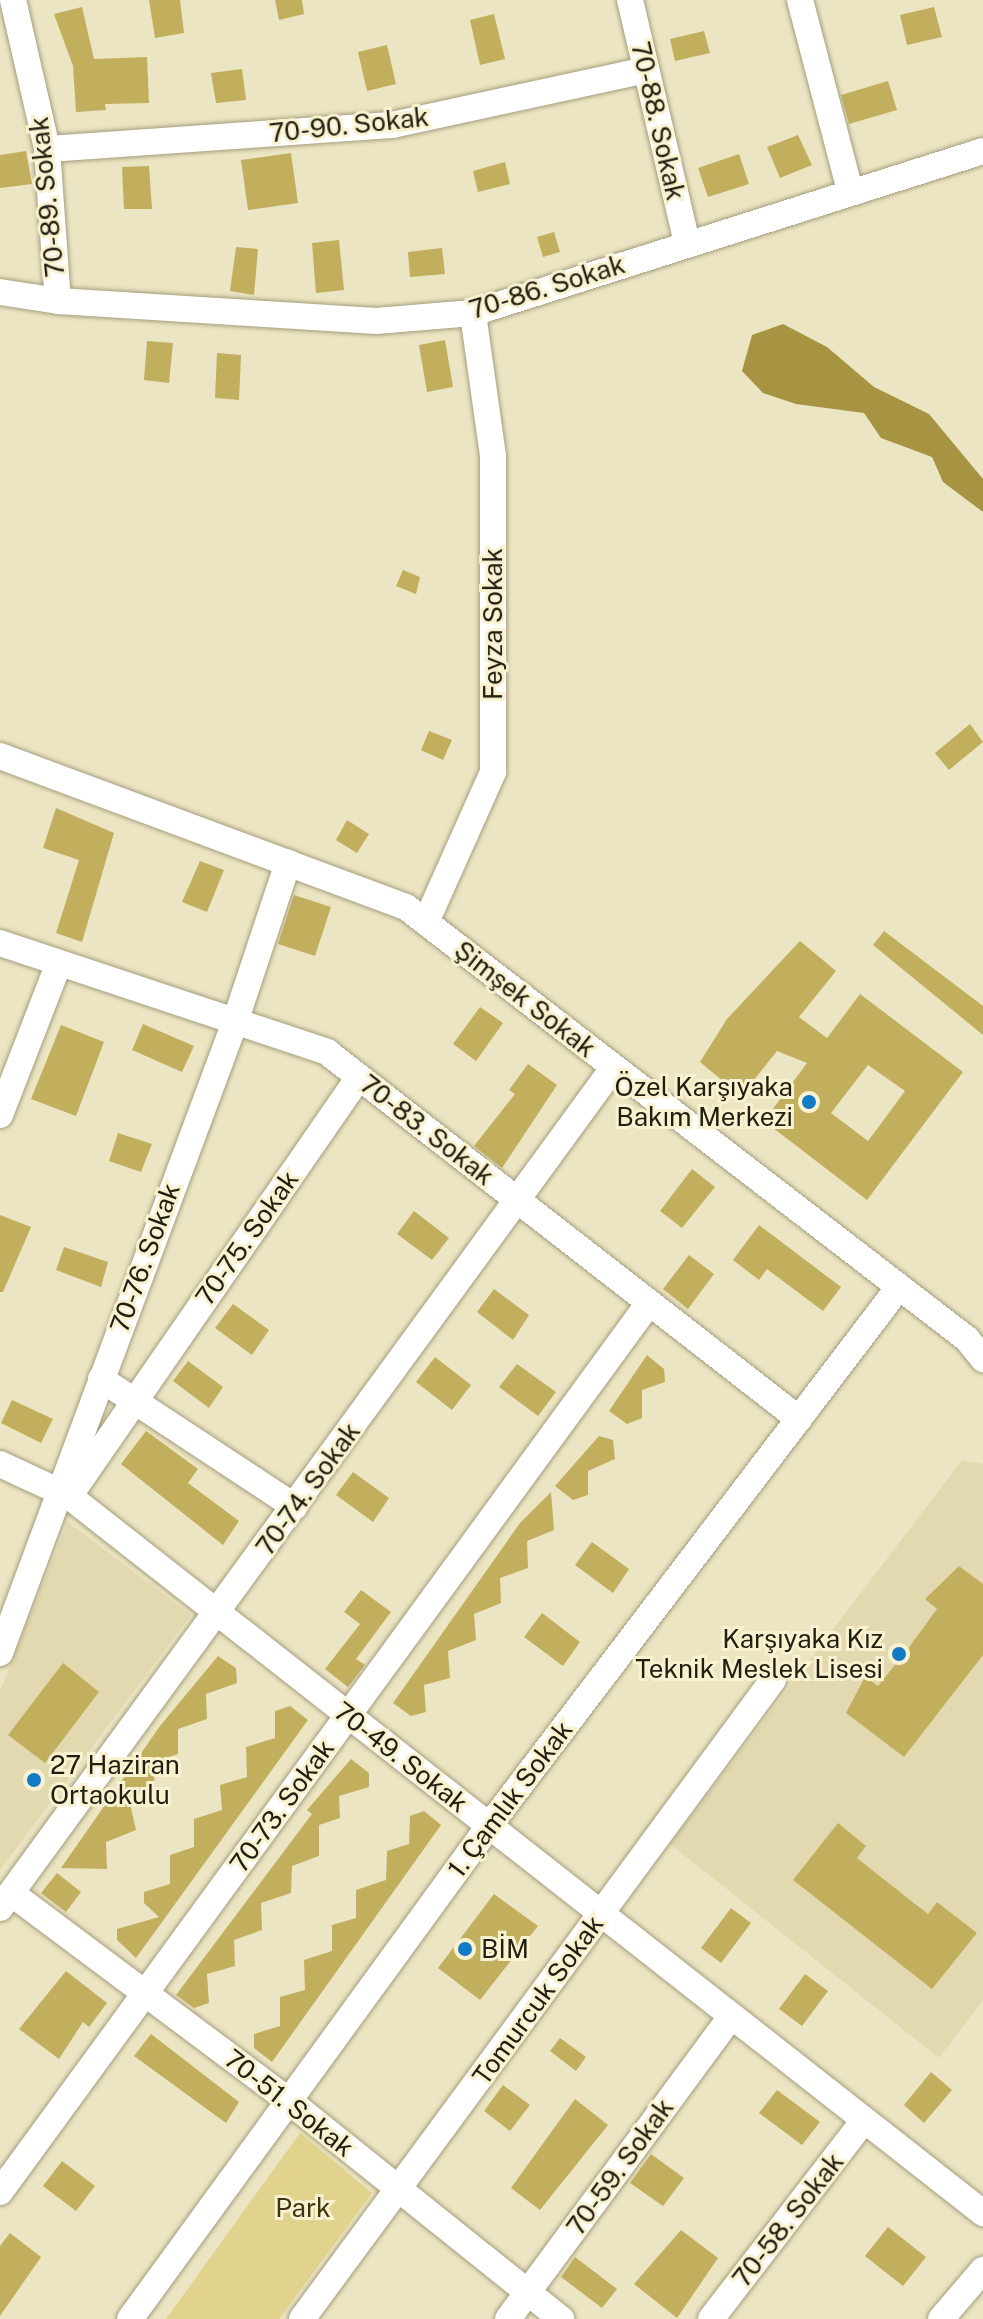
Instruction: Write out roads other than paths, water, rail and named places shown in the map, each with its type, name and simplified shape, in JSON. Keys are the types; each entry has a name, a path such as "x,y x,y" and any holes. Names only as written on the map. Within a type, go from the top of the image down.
{"street":[{"name":"70-89. Sokak","path":"14,0 47,149 58,301"},
{"name":"70-88. Sokak","path":"630,0 687,243"},
{"path":"800,0 850,191"},
{"name":"70-90. Sokak","path":"47,149 392,125 646,70"},
{"name":"70-86. Sokak","path":"0,292 58,301 376,321 473,313 983,151"},
{"name":"Feyza Sokak","path":"426,922 493,772 493,456 473,313"},
{"name":"Şimşek Sokak","path":"0,756 406,907 967,1339 983,1359"},
{"name":"70-76. Sokak","path":"0,1653 65,1493 101,1379 235,1022 288,863"},
{"name":"70-83. Sokak","path":"0,943 327,1052 799,1419"},
{"path":"0,1115 59,963"},
{"name":"70-74. Sokak","path":"5,1901 614,1067"},
{"name":"70-75. Sokak","path":"65,1493 136,1399 359,1077"},
{"name":"1. Çamlık Sokak","path":"130,2319 489,1826 899,1287"},
{"name":"70-73. Sokak","path":"0,2192 649,1303"},
{"path":"101,1379 136,1399 295,1507"},
{"name":"70-49. Sokak","path":"0,1464 65,1493 983,2213"},
{"name":"Tomurcuk Sokak","path":"302,2319 773,1680"},
{"name":"70-51. Sokak","path":"5,1901 145,1994 289,2101 561,2319"},
{"name":"70-59. Sokak","path":"508,2319 731,2016"},
{"name":"70-58. Sokak","path":"711,2319 864,2120"},
{"path":"941,2319 983,2270"}],"place":[{"name":"Özel Karşıyaka Bakım Merkezi","path":"809,1102"},
{"name":"Karşıyaka Kız Teknik Meslek Lisesi","path":"899,1654"},
{"name":"27 Haziran Ortaokulu","path":"34,1780"},
{"name":"BİM","path":"465,1949"}],"park label":[{"name":"Park","path":"303,2208"}]}
